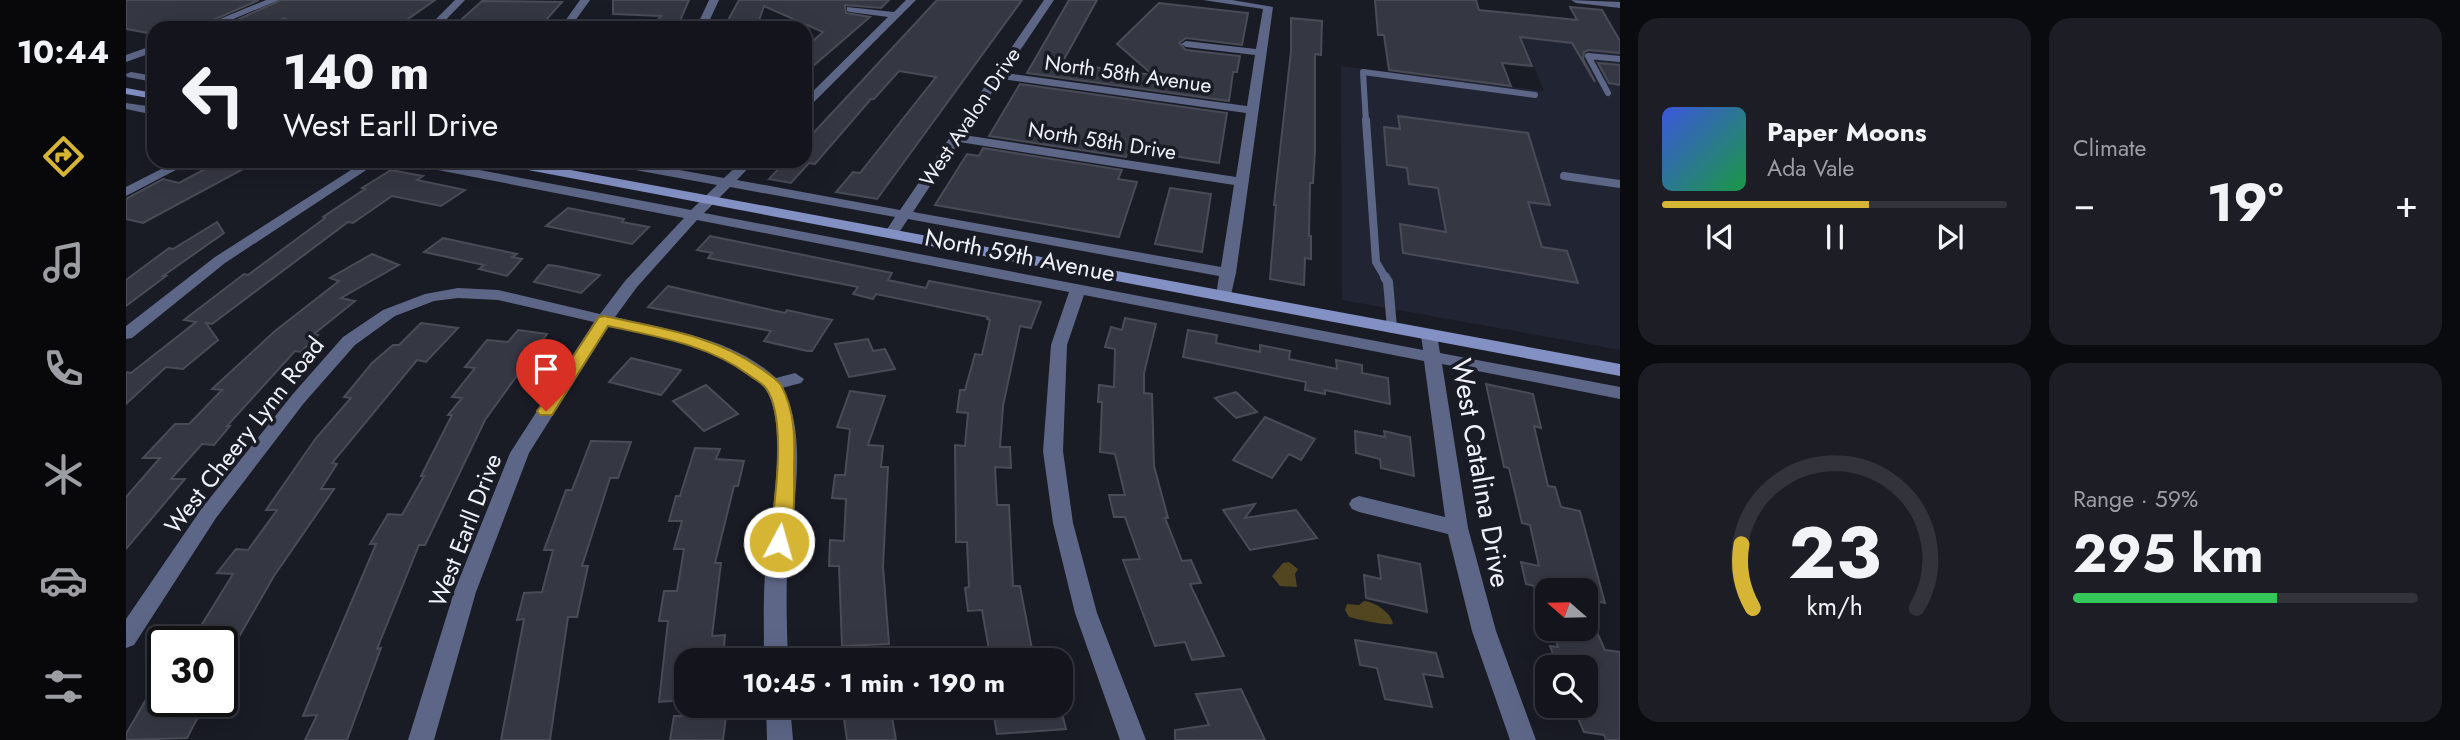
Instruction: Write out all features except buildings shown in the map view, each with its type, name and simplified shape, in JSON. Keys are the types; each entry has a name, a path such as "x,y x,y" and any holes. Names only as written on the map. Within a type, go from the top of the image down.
{"main road":[{"path":"126,91 147,95"},
{"name":"North 59th Avenue","path":"539,168 1392,328 1430,345 1620,370"}],"street":[{"path":"221,21 274,0"},
{"path":"439,21 460,0"},
{"path":"570,21 585,0"},
{"path":"705,21 714,0"},
{"path":"812,98 911,0"},
{"name":"West Avalon Drive","path":"891,234 1049,0"},
{"path":"1208,0 1268,7 1224,296"},
{"path":"1576,0 1620,5"},
{"path":"850,9 895,15"},
{"path":"1186,44 1261,53"},
{"path":"126,59 147,51"},
{"path":"131,75 147,78"},
{"name":"North 58th Avenue","path":"998,75 1253,110"},
{"path":"126,106 147,110"},
{"name":"North 58th Drive","path":"956,138 1242,182"},
{"path":"126,192 173,168"},
{"path":"126,334 220,260 363,168"},
{"name":"North 59th Avenue","path":"449,168 1078,289 1430,345 1620,393"},
{"name":"North 59th Avenue","path":"646,168 1228,274"},
{"name":"West Earll Drive","path":"421,740 465,592 520,453 604,320 638,275 743,168"},
{"path":"1078,289 1059,345 1053,451 1063,523 1086,612 1133,740"},
{"name":"West Cheery Lynn Road","path":"126,638 209,513 298,399 348,341 389,313 427,291 458,292 498,295 604,320"},
{"path":"604,320 692,340 716,349 744,364 772,385 782,407 786,435 785,497 777,565 776,648"},
{"name":"West Catalina Drive","path":"1430,345 1457,527 1484,631 1523,740"},
{"path":"772,385 795,379"},
{"path":"1359,504 1457,527"},
{"path":"779,718 780,740"}],"lane":[{"path":"1608,93 1587,56 1620,59"},
{"path":"1392,328 1388,282 1376,262 1363,72 1535,95"},
{"path":"1564,176 1620,184"}],"shaded area":[{"path":"1522,38 1620,49 1620,350 1342,300 1341,66 1544,91"},
{"path":"1289,562 1298,569 1295,574 1297,587 1280,586 1272,576 1283,563"},
{"path":"1364,601 1382,609 1390,616 1393,624 1349,617 1345,610 1347,604 1359,605"}],"route":[{"path":"546,411 604,320 692,340 744,364 772,385 782,407 786,435 785,497 779,542"}]}
